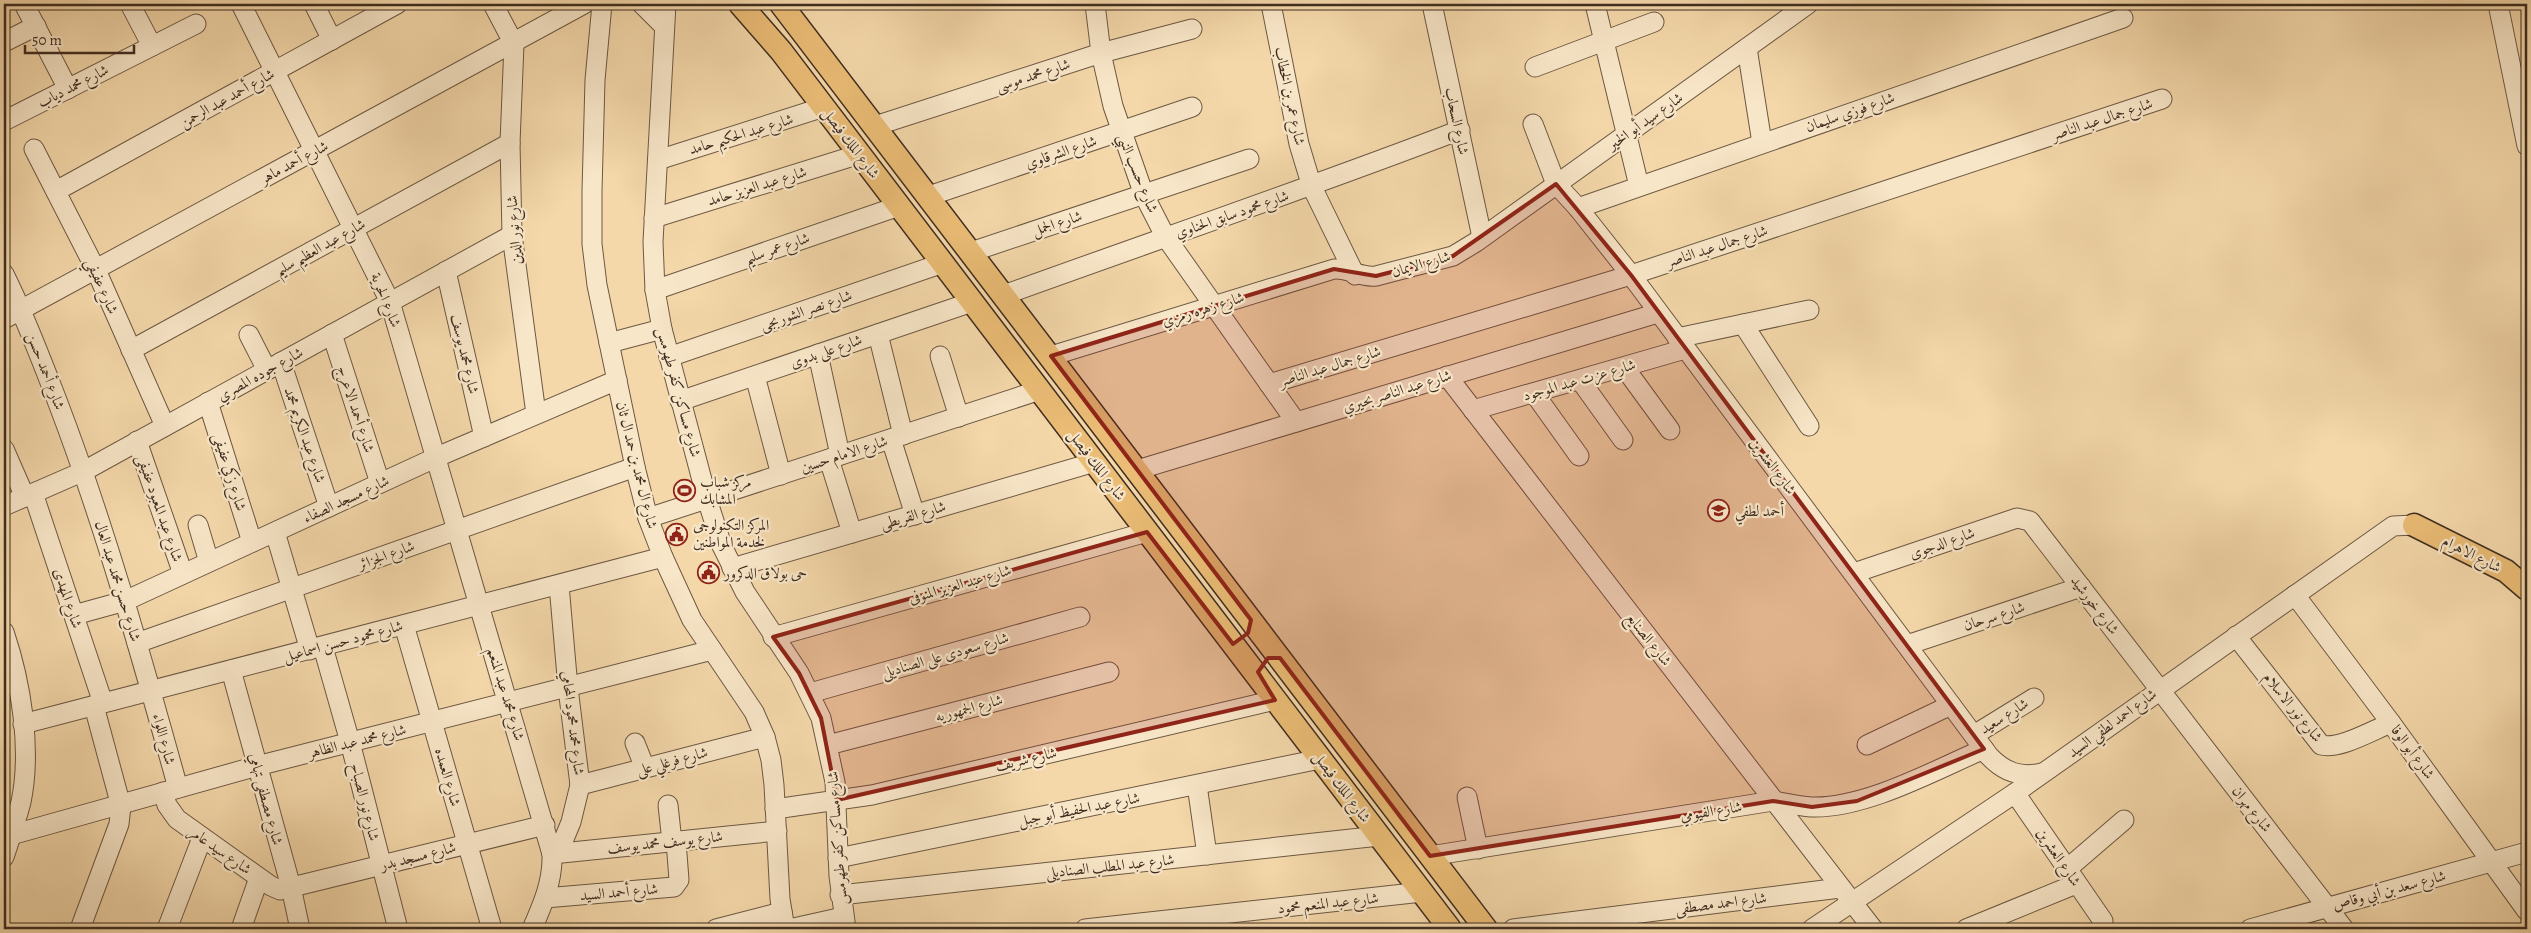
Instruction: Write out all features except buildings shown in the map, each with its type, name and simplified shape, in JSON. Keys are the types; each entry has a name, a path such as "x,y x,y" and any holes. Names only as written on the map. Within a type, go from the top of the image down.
{"main road":[{"name":"شارع الملك فيصل","path":"740,4 781,51 824,107 1450,929"},
{"name":"شارع الملك فيصل","path":"781,4 1486,929"},
{"name":"شارع الاهرام","path":"2414,524 2506,571 2527,589"},
{"path":"1232,642 1244,638 1248,633 1251,620"},
{"path":"1259,679 1260,666 1263,662 1268,658 1280,658"}],"street":[{"path":"24,4 68,88"},
{"path":"130,4 152,46"},
{"name":"شارع الحرية","path":"241,4 313,152 390,302 437,457"},
{"path":"314,4 332,40"},
{"name":"شارع أحمد عبد الرحمن","path":"56,191 398,4"},
{"path":"493,4 514,44"},
{"name":"شارع أحمد ماهر","path":"4,319 514,44 584,4"},
{"name":"شارع ال محمد بن حمد ال ثان","path":"602,4 595,80 592,244 597,285 635,467 648,518 663,557 692,620 754,712 765,737 771,760 785,924"},
{"path":"642,4 664,26"},
{"name":"شارع مساكن كفر طهرمس","path":"666,4 652,266 662,329 707,499 732,568 773,637 810,693 821,718 828,745 837,800 840,895 844,923"},
{"name":"شارع حسب النبي","path":"1096,4 1101,53 1120,132 1144,195 1165,236 1296,422"},
{"name":"شارع عمر بن الخطاب","path":"1271,4 1299,144 1312,187 1356,275"},
{"name":"شارع السحاب","path":"1432,4 1482,238"},
{"path":"1595,4 1640,186"},
{"name":"شارع سيد أبو الخير","path":"1482,238 1808,4"},
{"path":"2498,4 2527,146"},
{"name":"شارع فوزي سليمان","path":"1578,208 2123,18"},
{"path":"1535,67 1654,22"},
{"name":"شارع محمد دياب","path":"4,121 196,24"},
{"path":"4,42 36,26"},
{"name":"شارع محمد موسى","path":"875,126 1101,53 1192,29"},
{"name":"شارع نور الدين","path":"514,44 510,143 512,235 536,414"},
{"path":"1748,48 1762,143"},
{"name":"شارع جمال عبد الناصر","path":"1269,384 1631,275 2162,99"},
{"name":"شارع عبد الحكيم حامد","path":"658,160 824,107"},
{"name":"شارع الشرقاوي","path":"929,196 1192,107"},
{"name":"شارع العشرين","path":"1533,124 1556,184 1578,208 1631,275 1979,742 1995,762 2008,772 2025,775 2042,773"},
{"name":"شارع محمود سابق الحناوي","path":"1004,295 1165,236 1312,187 1460,130"},
{"name":"شارع عبد العظيم سليم","path":"131,350 510,143"},
{"name":"شارع عفيفي","path":"34,149 96,270 165,426"},
{"name":"شارع عبد العزيز حامد","path":"654,218 860,154"},
{"name":"شارع الجمل","path":"971,252 1250,159"},
{"name":"شارع عمر سليم","path":"655,290 899,206"},
{"name":"شارع جوده المصري","path":"4,506 84,471 512,235"},
{"name":"شارع الايمان","path":"1356,275 1376,276 1453,256 1482,238"},
{"name":"شارع نصر الشوربجى","path":"669,357 943,263"},
{"name":"شارع زهره رمزي","path":"1051,356 1334,269 1349,271 1356,275"},
{"name":"شارع محمد يوسف","path":"446,271 484,437"},
{"name":"شارع أحمد حسن","path":"4,274 22,309 84,471"},
{"name":"شارع على بدوى","path":"680,401 972,302"},
{"name":"شارع عزت عبد الموجود","path":"1473,410 1624,367 1681,344 1743,324 1809,310"},
{"name":"شارع عبد الناصر بحيري","path":"1136,470 1658,313"},
{"path":"1743,324 1809,426"},
{"path":"609,343 662,329"},
{"name":"شارع عبد الكريم محمد","path":"249,334 274,366 329,507"},
{"name":"شارع أحمد الاعرج","path":"332,334 380,484"},
{"path":"878,334 914,515"},
{"path":"818,354 835,457 852,533"},
{"path":"940,356 959,417"},
{"path":"1624,367 1670,430"},
{"path":"755,376 781,475"},
{"name":"شارع الصنايع","path":"1447,376 1873,929"},
{"name":"شارع مسجد الصفاء","path":"74,615 124,601 437,457 617,380"},
{"path":"1580,380 1624,440"},
{"name":"شارع الامام حسين","path":"648,518 1040,390"},
{"path":"1534,393 1579,456"},
{"name":"شارع زكي عفيفى","path":"208,402 252,542"},
{"name":"شارع عبد المعبود عفيفى","path":"138,441 182,574"},
{"name":"شارع المهدى","path":"4,449 29,495 74,615 98,704 121,806"},
{"name":"شارع محمد عبد المنعم","path":"437,457 546,825 552,854 553,870 545,898 532,929"},
{"name":"شارع القريطى","path":"732,568 1095,462"},
{"name":"شارع الجزائر","path":"137,643 635,467"},
{"name":"شارع حسن محمد عبد العال","path":"84,471 151,691"},
{"name":"شارع الدجوى","path":"1854,573 2018,518 2030,521"},
{"name":"شارع خورشيد","path":"2030,521 2160,689"},
{"name":"شارع احمد لطفي السيد","path":"1812,929 1846,895 2015,793 2393,526 2414,524"},
{"path":"198,525 209,562"},
{"name":"شارع نور الصباح","path":"276,532 292,589 316,648 350,742 398,929"},
{"name":"شارع عبد العزيز المنوفى","path":"773,637 1147,532"},
{"name":"شارع محمود حسن اسماعيل","path":"23,724 663,557"},
{"name":"شارع محمد محمود المحامي","path":"552,854 564,839 572,822 580,785 568,688 559,585"},
{"name":"شارع سرحان","path":"1907,644 2081,587"},
{"name":"شارع أبو الوفا","path":"2295,595 2391,722 2527,911"},
{"name":"شارع سعودى على الصناديلى","path":"810,693 1080,617"},
{"name":"شارع العمده","path":"404,625 492,929"},
{"path":"4,632 17,681 23,724 24,762 21,800 8,836 4,857"},
{"name":"شارع نور الاسلام","path":"2236,636 2321,744 2328,747 2338,745 2391,722"},
{"name":"شارع محمد عبد الظاهر","path":"8,836 121,806 257,766 712,650"},
{"name":"شارع مصطفى تهامي","path":"231,670 291,888 300,929"},
{"name":"شارع الجمهوريه","path":"828,745 1109,672"},
{"name":"شارع مهران","path":"2160,689 2344,929"},
{"name":"شارع اللواء","path":"151,691 171,790"},
{"name":"شارع سعيد","path":"1979,742 2034,698"},
{"name":"شارع شريف","path":"775,809 872,795 1276,700"},
{"path":"1867,745 1951,705"},
{"name":"شارع فرغلي على","path":"580,785 765,737"},
{"name":"شارع الفيومي","path":"1430,856 1773,801 1812,807 1857,801 1890,789 1979,742"},
{"path":"635,743 645,768"},
{"name":"شارع عبد الحفيظ أبو جبل","path":"838,858 1320,759"},
{"path":"1197,785 1207,855"},
{"name":"شارع سيد عامر","path":"171,790 168,806 177,820 275,889 291,888"},
{"name":"شارع العشرين","path":"2015,793 2103,921"},
{"path":"1467,797 1478,849"},
{"name":"شارع أحمد السيد","path":"545,898 674,887 679,880 668,804"},
{"path":"80,929 119,824 121,806"},
{"path":"1966,929 2072,876 2124,820"},
{"name":"شارع مسجد بدر","path":"291,888 546,825"},
{"name":"شارع يوسف محمد يوسف","path":"552,854 777,831"},
{"name":"شارع عبد المطلب الصناديلى","path":"840,895 1379,836"},
{"path":"167,929 202,838"},
{"name":"شارع سعد بن أبي وقاص","path":"2250,929 2527,852"},
{"path":"240,929 259,878"},
{"name":"شارع عبد المنعم محمود","path":"1085,929 1422,892"},
{"name":"شارع احمد مصطفى","path":"1514,929 1846,895"},
{"path":"716,929 785,924 844,923"}],"highlighted area":[{"path":"1556,184 1631,275 1984,749 1857,801 1812,807 1773,801 1430,856 1280,658 1268,658 1258,672 1275,700 837,800 821,718 799,673 773,637 1147,532 1233,644 1248,633 1251,620 1051,356 1334,269 1376,276 1453,256"}],"place":[{"name":"مركز شباب المشابك","path":"684,491"},
{"name":"أحمد لطفي","path":"1719,511"},
{"name":"المركز التكنولوجى لخدمة المواطنين","path":"677,534"},
{"name":"حى بولاق الدكرور","path":"708,573"}]}
